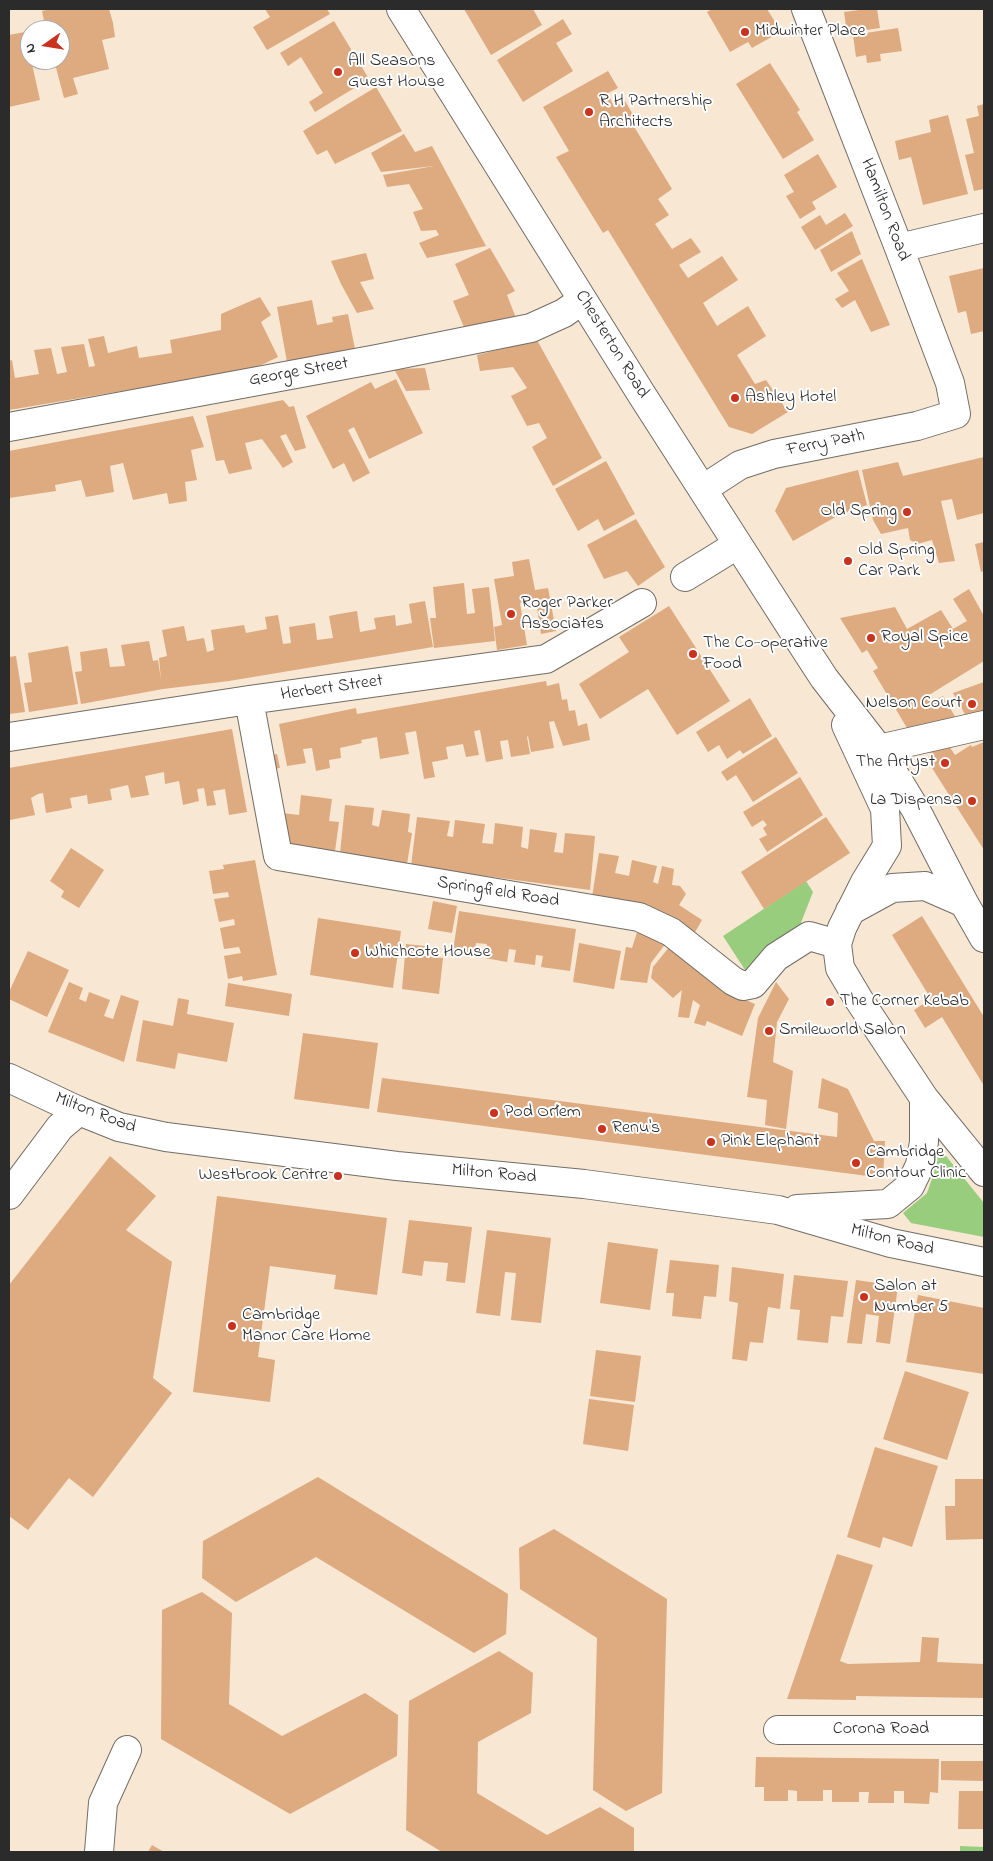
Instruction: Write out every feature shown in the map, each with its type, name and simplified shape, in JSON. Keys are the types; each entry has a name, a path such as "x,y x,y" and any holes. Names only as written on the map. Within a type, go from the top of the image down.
{"street":[{"name":"Chesterton Road","path":"401,9 582,300 737,545 824,678"},
{"name":"Hamilton Road","path":"806,9 900,248 950,383 956,414"},
{"path":"900,248 984,228"},
{"name":"George Street","path":"9,427 367,361 531,328 564,313 582,300"},
{"name":"Ferry Path","path":"703,489 740,465 774,454 917,426 956,414"},
{"path":"685,577 737,545"},
{"name":"Herbert Street","path":"9,737 249,700 546,660 642,603"},
{"path":"824,678 879,749 916,810 984,938"},
{"path":"824,678 885,809 887,846 865,882 842,928 837,944 840,968 924,1098 984,1172"},
{"name":"Springfield Road","path":"249,700 278,856 639,916 671,932 733,980 744,986 753,984 776,957 809,936 837,944"},
{"path":"879,749 984,725"},
{"path":"850,911 892,888 925,886 964,903"},
{"name":"Milton Road","path":"9,1078 79,1111 131,1131 397,1166 584,1184 778,1210 891,1243 984,1262"},
{"path":"778,1210 888,1204 910,1186 920,1165 924,1142 924,1098"},
{"path":"9,1195 60,1127 79,1111"},
{"name":"Corona Road","path":"778,1730 984,1730"},
{"path":"99,1852 103,1803 127,1750"}],"green space":[{"path":"806,881 813,892 793,943 747,973 723,936"},
{"path":"942,1151 984,1203 984,1237 911,1223 903,1213 927,1193 935,1170 937,1153"},
{"path":"960,1846 984,1847 984,1852 960,1852"}],"building":[{"path":"51,9 109,9 115,37 102,40 109,69 73,78 78,94 64,98 57,70 70,70 70,20 44,20 42,11"},
{"path":"265,9 327,9 330,14 267,50 253,27 270,17"},
{"path":"464,9 533,9 542,25 491,55"},
{"name":"Midwinter Place","path":"712,9 767,9 777,25 771,29 775,35 752,48 748,42 730,52 707,12"},
{"path":"877,9 880,28 847,33 844,12"},
{"path":"563,19 572,34 556,43 573,71 523,102 497,60"},
{"name":"All Seasons Guest House","path":"334,21 369,79 315,112 309,102 323,93 301,57 288,66 280,53"},
{"path":"898,28 902,51 880,54 881,61 867,63 866,55 856,57 853,35"},
{"path":"20,33 20,70 33,70 40,100 9,107 9,35"},
{"path":"770,63 800,110 797,112 814,140 783,159 736,84"},
{"path":"608,71 618,88 608,93 614,107 625,101 635,118 630,120 672,189 658,199 669,215 655,224 672,249 691,238 701,252 679,265 688,278 722,256 738,280 703,303 717,326 748,306 766,336 737,355 755,384 766,380 788,412 752,434 729,427 608,230 603,233 556,157 569,151 543,107"},
{"path":"376,87 402,131 335,164 327,150 317,155 303,131"},
{"path":"984,104 984,189 974,191 965,155 974,153 966,119 979,116 977,106"},
{"path":"948,115 968,194 923,205 911,157 899,160 895,141 931,132 929,120"},
{"path":"404,134 415,152 432,146 486,246 427,258 419,243 439,235 436,230 421,231 413,212 423,209 409,184 387,187 383,175 434,166 381,172 371,153"},
{"path":"818,154 837,187 812,202 816,209 800,219 786,196 794,192 784,175"},
{"path":"845,213 853,226 815,250 801,227 820,215 826,225"},
{"path":"852,231 861,254 831,272 820,250"},
{"path":"490,248 515,291 507,295 516,318 466,332 453,301 469,295 455,264"},
{"path":"366,253 374,279 360,282 374,309 357,313 331,261"},
{"path":"862,259 890,325 871,332 855,300 842,308 835,299 849,291 837,273"},
{"path":"984,268 984,331 971,334 966,311 958,313 949,276"},
{"path":"260,297 271,315 261,322 278,357 253,369 9,410 9,361 12,360 15,378 39,374 34,350 51,348 57,374 67,372 61,347 84,344 89,367 95,366 88,339 104,336 108,353 137,346 139,358 172,353 170,340 221,330 221,314"},
{"path":"312,300 317,325 333,322 332,317 348,314 355,349 287,362 277,307"},
{"path":"537,340 602,458 553,486 532,447 547,438 539,423 527,426 511,396 527,388 513,367 480,371 477,355"},
{"path":"425,368 430,390 406,391 394,369"},
{"path":"396,379 423,433 369,459 354,427 348,430 370,473 353,482 344,463 333,469 306,416 371,382 375,389"},
{"path":"283,400 289,407 294,406 306,448 295,451 286,434 280,436 293,462 283,468 262,439 245,443 252,469 229,474 224,460 216,461 206,416"},
{"path":"193,416 204,447 191,450 197,480 185,482 187,501 169,504 167,493 133,500 123,463 110,466 114,492 86,497 81,480 55,485 56,491 9,498 9,451"},
{"name":"Old Spring","path":"984,457 984,513 957,520 952,499 941,501 955,561 939,563 932,540 917,544 910,540 908,528 881,534 873,520 862,470 898,462 903,476"},
{"path":"606,461 635,514 604,531 598,519 578,531 555,489"},
{"path":"858,470 867,505 839,515 793,541 775,511 786,488"},
{"path":"636,519 665,567 638,586 627,571 604,579 587,545"},
{"path":"984,542 984,571 981,572 975,544"},
{"name":"Roger Parker Associates","path":"529,559 535,590 548,588 556,631 541,634 536,601 520,603 527,645 497,650 494,627 502,625 494,579 514,576 512,562"},
{"path":"464,583 467,614 475,613 472,589 489,587 495,641 434,648 430,618 436,618 433,587"},
{"path":"969,589 984,616 984,661 929,695 933,701 943,696 957,720 910,733 873,671 878,668 867,650 862,653 840,618 895,607 907,629 941,610 953,629 967,621 953,599"},
{"path":"425,601 433,647 229,681 163,689 81,704 75,672 82,671 80,652 107,648 110,667 125,666 121,645 149,641 153,661 158,660 161,680 159,658 167,656 162,630 184,626 187,641 204,638 207,652 214,650 211,630 244,625 246,633 267,629 265,617 278,615 283,644 291,643 289,627 315,623 317,640 333,638 329,616 357,611 360,632 376,629 374,618 395,615 396,626 412,623 409,604"},
{"path":"669,606 730,701 677,735 648,689 600,719 579,684 629,652 619,637"},
{"path":"68,646 78,704 29,712 24,683 32,682 28,653"},
{"path":"16,656 25,712 9,714 9,657"},
{"path":"546,681 547,686 559,683 562,700 567,699 569,711 575,710 578,726 587,723 590,740 563,746 554,721 549,722 554,748 531,752 528,736 530,754 511,757 508,740 500,741 503,759 486,762 480,730 474,731 479,755 466,757 463,744 446,747 448,759 432,762 435,777 424,779 416,731 405,733 409,754 380,759 377,737 361,740 362,743 340,748 341,758 329,760 330,768 316,771 312,748 303,749 306,763 287,766 279,724 356,708 357,714"},
{"name":"Nelson Court","path":"984,682 984,715 967,718 953,693"},
{"path":"750,698 772,736 743,754 740,750 727,759 719,745 708,752 696,732"},
{"path":"232,729 247,812 229,815 225,789 213,791 216,805 207,806 204,788 197,789 199,801 183,805 179,781 165,784 164,772 145,776 149,795 131,798 128,785 110,789 112,800 88,804 87,795 70,798 72,808 46,813 43,793 31,798 35,815 10,820 9,818 9,768"},
{"path":"776,737 798,773 753,802 736,775 727,781 721,772"},
{"path":"984,742 984,850 927,760 931,751 949,746 955,755 971,745 972,747"},
{"path":"277,754 280,768 267,770 264,756"},
{"path":"800,777 823,815 767,852 759,839 767,835 763,828 767,825 763,820 752,827 743,812"},
{"path":"301,795 332,799 329,821 339,822 335,851 279,844 283,813 299,815"},
{"path":"345,805 374,808 372,825 379,827 382,810 410,814 408,832 412,833 407,864 340,853"},
{"path":"417,817 450,821 447,836 453,837 455,820 485,824 482,843 493,844 495,823 523,827 521,847 528,849 530,829 557,833 554,852 563,853 565,833 595,836 590,890 411,866"},
{"path":"826,817 850,853 764,909 741,872"},
{"path":"71,848 104,870 79,908 61,897 64,891 50,881"},
{"path":"599,853 619,856 615,873 629,876 632,860 657,866 653,882 658,884 662,866 674,869 672,885 680,886 686,894 679,905 702,920 694,934 592,897"},
{"path":"255,860 277,975 243,981 242,976 228,979 224,956 241,953 239,947 224,949 220,928 235,925 234,919 219,922 214,899 229,897 228,892 213,894 209,871 224,869 223,865"},
{"path":"433,901 457,906 452,933 428,929"},
{"path":"459,911 576,929 570,971 541,967 543,956 536,955 535,965 514,962 516,950 509,949 507,962 485,958 487,944 476,943 474,954 453,951"},
{"path":"922,916 984,1017 984,1086 942,1017 925,1028 914,1010 931,999 892,935"},
{"name":"Whichcote House","path":"318,918 401,931 393,988 310,975"},
{"path":"638,929 669,939 651,963 647,983 620,980 626,947 632,948"},
{"path":"579,943 621,951 614,989 573,982"},
{"path":"406,944 425,946 424,956 443,958 439,994 402,989"},
{"path":"670,946 720,989 755,1004 742,1036 707,1021 705,1026 694,1023 700,1005 693,1000 689,1018 678,1017 682,990 673,998 651,978 653,967"},
{"path":"28,951 69,970 47,1017 9,999 9,992"},
{"path":"69,982 83,988 79,999 86,1002 89,992 110,1000 104,1016 113,1019 121,995 139,1001 124,1062 48,1032"},
{"path":"776,982 789,999 777,1022 773,1062 793,1071 786,1129 765,1125 767,1100 747,1097 758,1018"},
{"path":"228,983 292,994 289,1016 225,1006"},
{"path":"178,998 189,1000 187,1014 234,1023 227,1062 178,1053 175,1069 136,1061 143,1020 173,1026"},
{"path":"303,1033 378,1043 369,1109 294,1099"},
{"path":"382,1078 837,1137 838,1113 818,1108 822,1078 848,1089 874,1141 885,1141 883,1178 377,1112"},
{"path":"110,1156 156,1196 126,1230 172,1262 153,1378 172,1393 93,1497 69,1478 28,1530 9,1516 9,1285"},
{"name":"Cambridge Manor Care Home","path":"217,1196 387,1218 377,1295 334,1289 336,1275 270,1266 258,1357 275,1360 270,1402 193,1392"},
{"path":"409,1220 472,1227 465,1283 446,1281 448,1263 424,1261 422,1276 402,1273"},
{"path":"487,1230 551,1238 541,1323 511,1320 516,1273 505,1272 500,1316 476,1313"},
{"path":"608,1242 658,1249 650,1310 600,1303"},
{"path":"670,1260 719,1265 716,1297 704,1296 701,1319 672,1316 674,1293 666,1293"},
{"path":"732,1267 784,1274 780,1309 768,1307 763,1343 750,1342 747,1361 732,1359 738,1303 729,1301"},
{"path":"794,1275 848,1281 843,1317 831,1316 828,1343 797,1340 800,1310 790,1309"},
{"path":"856,1280 898,1286 890,1344 876,1342 879,1316 866,1314 862,1344 847,1343"},
{"path":"918,1295 984,1308 984,1374 906,1362"},
{"path":"596,1350 641,1356 635,1402 590,1396"},
{"path":"905,1371 969,1392 947,1460 883,1439"},
{"path":"589,1399 634,1405 628,1451 583,1444"},
{"path":"875,1447 938,1466 912,1547 883,1537 880,1548 847,1537"},
{"path":"318,1477 508,1594 506,1634 474,1653 316,1557 236,1602 202,1578 203,1541"},
{"path":"955,1479 984,1479 984,1539 946,1540 945,1506 955,1506"},
{"path":"554,1529 667,1599 662,1793 626,1811 593,1790 597,1638 520,1589 519,1548"},
{"path":"837,1554 873,1565 840,1661 848,1664 920,1662 922,1637 939,1638 937,1662 984,1664 984,1698 856,1696 856,1700 787,1699"},
{"path":"202,1592 232,1613 229,1704 282,1736 365,1693 398,1715 397,1756 290,1814 161,1739 162,1610"},
{"path":"499,1651 533,1673 531,1713 478,1742 477,1793 547,1835 600,1807 634,1828 634,1852 442,1852 406,1830 409,1701"},
{"path":"756,1757 939,1759 938,1793 930,1792 929,1804 904,1803 904,1791 894,1791 894,1803 868,1803 869,1792 859,1792 859,1802 832,1802 832,1790 823,1790 823,1801 797,1801 797,1791 788,1790 788,1801 764,1801 764,1787 755,1787"},
{"path":"941,1761 984,1761 984,1781 941,1780"},
{"path":"959,1791 984,1791 984,1829 958,1829"},
{"path":"152,1845 164,1852 148,1852"}],"place":[{"name":"Midwinter Place","path":"745,32"},
{"name":"All Seasons Guest House","path":"338,72"},
{"name":"R H Partnership Architects","path":"589,112"},
{"name":"Ashley Hotel","path":"735,398"},
{"name":"Old Spring","path":"907,512"},
{"name":"Old Spring Car Park","path":"848,561"},
{"name":"Roger Parker Associates","path":"511,614"},
{"name":"Royal Spice","path":"871,638"},
{"name":"The Co-operative Food","path":"693,654"},
{"name":"Nelson Court","path":"972,704"},
{"name":"The Artyst","path":"945,763"},
{"name":"La Dispensa","path":"972,801"},
{"name":"Whichcote House","path":"355,953"},
{"name":"The Corner Kebab","path":"830,1002"},
{"name":"Smileworld Salon","path":"769,1031"},
{"name":"Pod Orłem","path":"494,1113"},
{"name":"Renu's","path":"602,1129"},
{"name":"Pink Elephant","path":"711,1142"},
{"name":"Cambridge Contour Clinic","path":"856,1163"},
{"name":"Westbrook Centre","path":"338,1176"},
{"name":"Salon at Number 5","path":"864,1297"},
{"name":"Cambridge Manor Care Home","path":"232,1326"}]}
